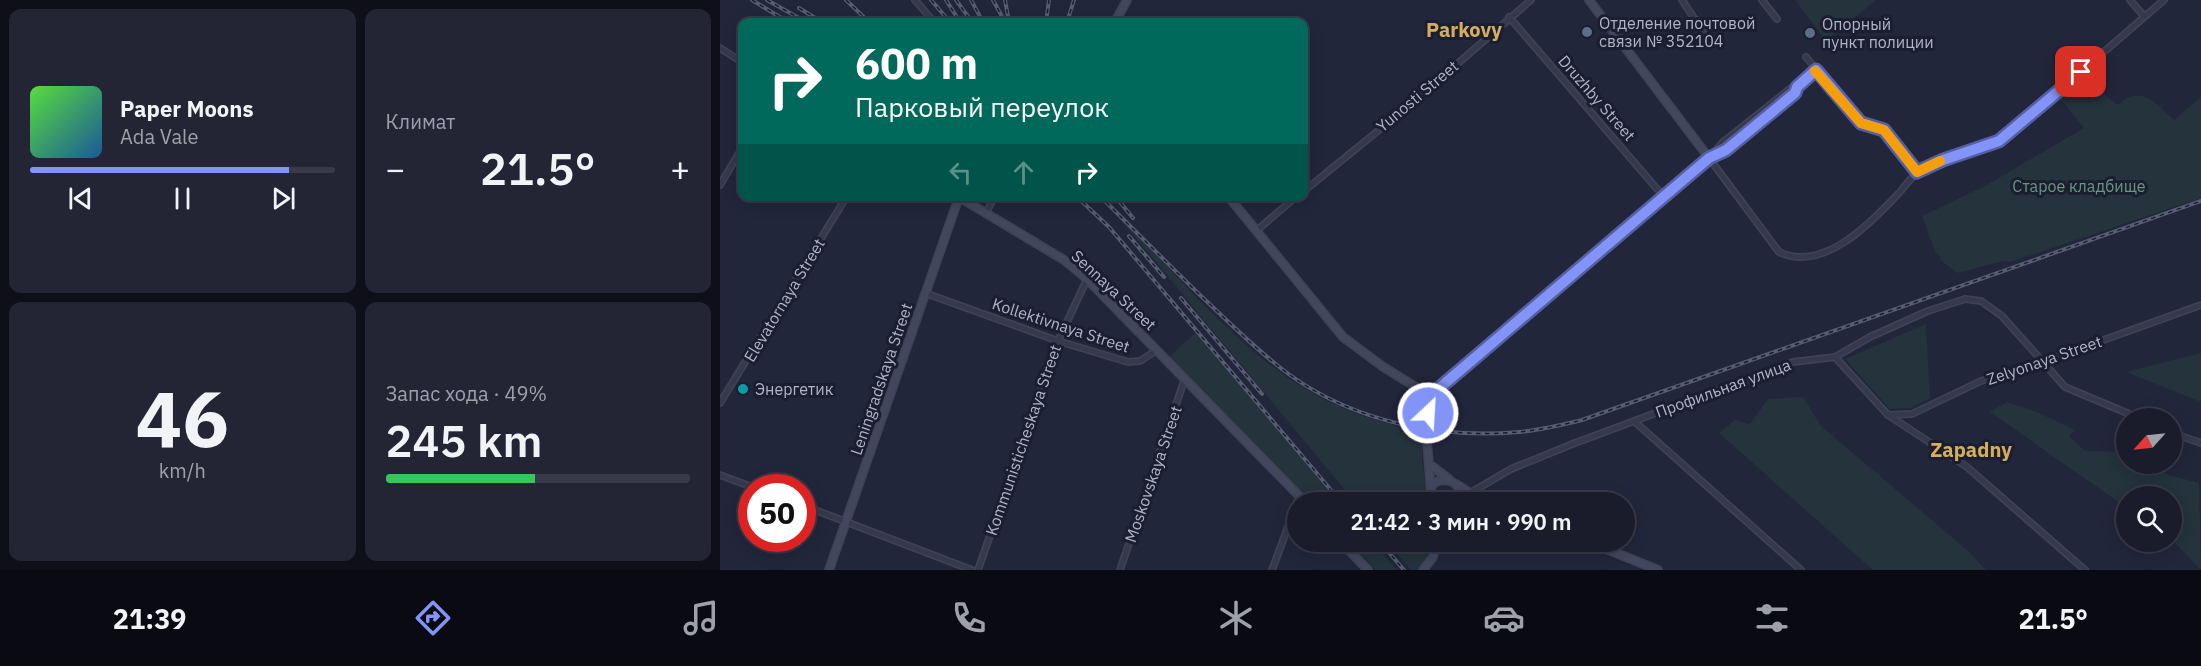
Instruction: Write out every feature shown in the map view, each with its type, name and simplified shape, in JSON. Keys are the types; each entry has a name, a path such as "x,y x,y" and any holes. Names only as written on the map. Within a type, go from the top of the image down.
{"main road":[{"path":"1117,18 1128,0"},
{"path":"1432,492 1426,429 1430,396 1665,198 1709,158 1589,0"},
{"name":"Leningradskaya Street","path":"829,570 958,201"},
{"name":"Sennaya Street","path":"966,201 1064,260 1087,279 1157,350"},
{"path":"1232,201 1343,336 1382,366 1430,396"},
{"path":"1157,350 1294,492"},
{"path":"1430,464 1468,492"},
{"path":"1434,492 1437,482 1445,479 1452,482 1458,489 1458,492"},
{"path":"1351,552 1368,570"},
{"path":"1423,570 1434,552"},
{"path":"1614,552 1658,570"}],"street":[{"path":"915,0 931,18"},
{"name":"Yunosti Street","path":"1308,188 1411,104 1531,0"},
{"path":"1682,0 1708,39"},
{"path":"1762,0 1777,19"},
{"path":"2130,0 2144,16"},
{"path":"1816,70 1722,143 1709,158 1779,252 1785,255 1802,257 1821,254 1838,246 1860,232 1881,213 1917,172 1943,160 1999,141 2164,0"},
{"name":"Druzhby Street","path":"1509,17 1665,198"},
{"path":"720,48 738,59"},
{"path":"1806,57 1861,123 1884,130 1917,172"},
{"path":"720,185 738,155"},
{"name":"Elevatornaya Street","path":"720,403 845,201"},
{"path":"986,213 992,201"},
{"path":"1256,231 1291,201"},
{"name":"Kommunisticheskaya Street","path":"978,570 1058,341 1087,279"},
{"name":"Kollektivnaya Street","path":"925,293 1058,341 1128,362 1140,361 1157,350"},
{"name":"Профильная улица","path":"1472,492 1511,469 1793,362 1835,357 1870,337 1928,311 1965,299 1981,301 2002,316 2042,362"},
{"name":"Zelyonaya Street","path":"1888,415 1912,414 1981,381 2042,362 2201,305"},
{"path":"1835,357 1888,415 1967,467 2085,570"},
{"path":"2042,362 2065,387 2116,408"},
{"name":"Moskovskaya Street","path":"1120,570 1185,378"},
{"name":"Профильная улица","path":"1634,421 1802,570"},
{"path":"2182,436 2201,443"},
{"path":"720,475 738,482"},
{"path":"816,510 972,570"},
{"path":"1272,570 1287,535"}],"green space":[{"path":"1795,0 1876,0 1826,41"},
{"name":"Старое кладбище","path":"2073,84 2089,99 2100,91 2118,105 2134,96 2148,98 2174,120 2201,97 2201,198 2010,262 2003,261 1958,273 1940,260 1941,257 1935,251 1922,216 1985,186 2084,128 2058,96"},
{"path":"1121,220 1214,315 1263,360 1290,379 1342,408 1417,431 1416,437 1422,438 1422,461 1427,492 1347,492"},
{"path":"1926,324 1930,398 1910,408 1890,409 1845,359"},
{"path":"1196,332 1330,492 1301,492 1169,357"},
{"path":"2201,353 2201,402 2126,372"},
{"path":"1803,397 1821,426 1967,550 1986,570 1873,570 1719,433 1735,420 1750,424 1768,399"},
{"path":"2007,402 2037,412 2075,430 2069,436 2085,451 2116,452 2116,474 2167,474 2199,483 2201,570 2182,550 2182,486 2116,486 2116,500 1990,412"},
{"path":"1359,552 1381,552 1397,570 1376,570"},
{"path":"1396,552 1429,552 1424,565 1418,570 1411,570"}],"railway":[{"path":"752,0 781,18"},
{"path":"767,0 799,18"},
{"path":"846,0 865,18"},
{"path":"931,0 947,18"},
{"path":"946,0 957,18"},
{"path":"956,0 969,18"},
{"path":"971,0 981,18"},
{"path":"993,0 1003,18"},
{"path":"1005,0 1008,18"},
{"path":"1047,18 1049,0"},
{"path":"1068,18 1074,0"},
{"path":"799,8 815,18"},
{"path":"1081,201 1109,227 1333,492"},
{"path":"1105,201 1244,337 1290,375 1342,405 1370,416 1400,424 1459,433 1519,432 1582,420 2201,201"},
{"path":"1119,201 1133,218"},
{"path":"1129,236 1164,277"},
{"path":"1181,298 1262,394"},
{"path":"1389,552 1404,570"}],"slow traffic":[{"path":"1815,71 1861,123 1884,130 1917,172 1940,161"}],"place":[{"name":"Отделение почтовой связи № 352104","path":"1587,32"},
{"name":"Опорный пункт полиции","path":"1810,33"},
{"name":"Энергетик","path":"743,389"}],"district":[{"name":"Parkovy","path":"1464,30"},
{"name":"Zapadny","path":"1971,450"}],"route":[{"path":"1428,413 1430,396 1665,198 1709,158 1726,150 1795,93 1797,87 1816,70 1861,123 1884,130 1917,172 1943,160 1999,141 2081,72"}]}
